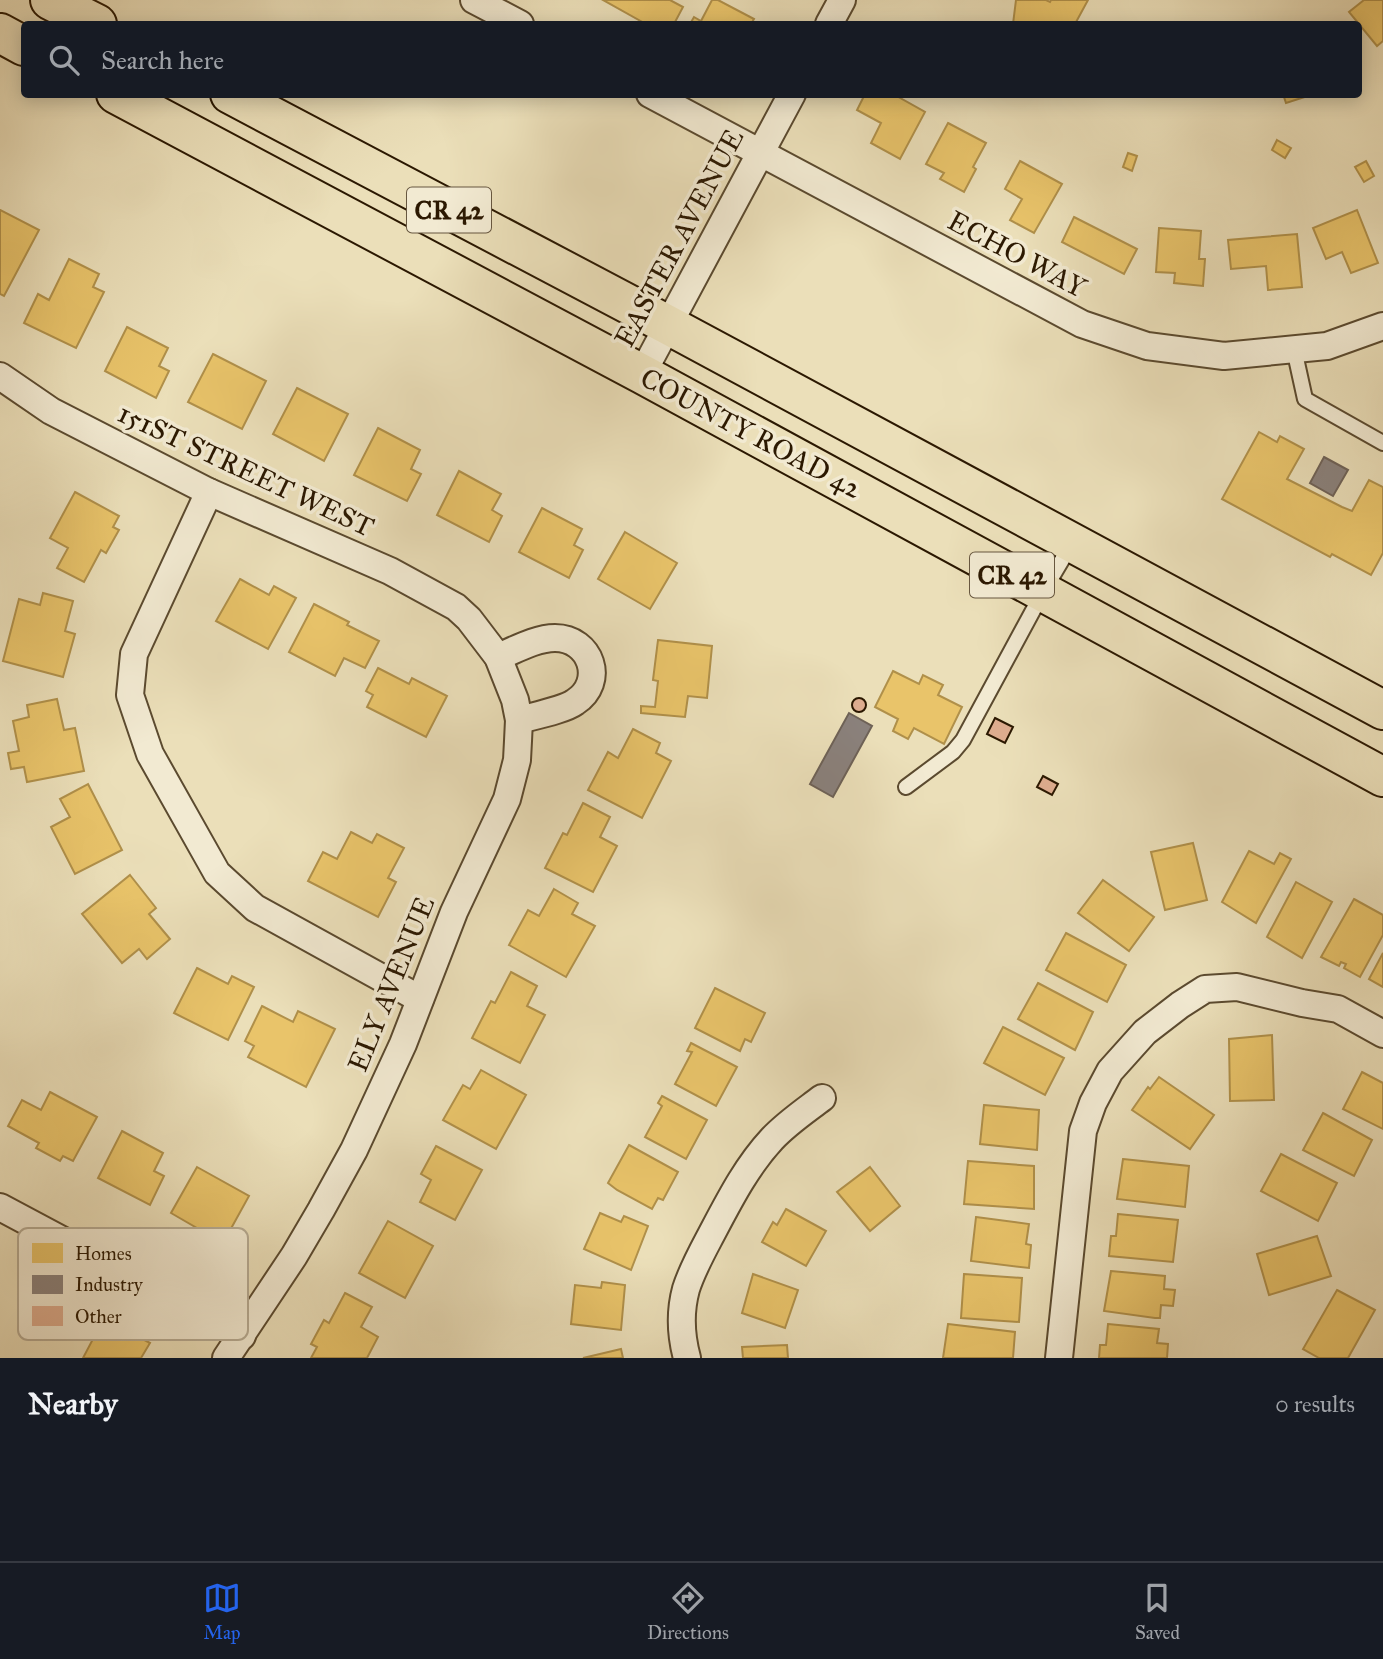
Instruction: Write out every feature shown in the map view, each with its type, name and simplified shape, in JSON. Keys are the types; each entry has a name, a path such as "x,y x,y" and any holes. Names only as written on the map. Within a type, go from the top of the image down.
{"highway":[{"path":"50,0 91,21"},
{"path":"0,33 21,44"},
{"name":"COUNTY ROAD 42","path":"124,98 642,374 1383,776"},
{"name":"COUNTY ROAD 42","path":"238,98 1383,710"}],"street":[{"path":"474,0 514,21"},
{"path":"831,21 842,0"},
{"name":"ECHO WAY","path":"657,98 1082,324 1147,346 1224,356 1327,346 1383,326"},
{"name":"EASTER AVENUE","path":"642,374 790,98"},
{"name":"151ST STREET WEST","path":"0,376 51,411 209,492 390,571 456,607 467,618"},
{"path":"209,492 134,654 130,695 150,754 217,873 255,908 420,999"},
{"name":"ELY AVENUE","path":"248,1327 294,1256 354,1150 404,1044 459,900 507,799 517,760 519,720 509,682 498,657 467,618"},
{"path":"498,657 537,641 554,638 571,641 584,652 592,664 592,679 584,696 572,705 519,720"},
{"path":"1059,1358 1083,1131 1093,1103 1110,1071 1145,1032 1205,989 1237,987 1338,1009 1383,1034"},
{"path":"687,1358 683,1344 682,1315 687,1288 698,1259 735,1190 754,1161 773,1138 822,1098"},
{"path":"0,1207 39,1228"},
{"name":"ELY AVENUE","path":"226,1358 239,1340"}],"lane":[{"path":"1294,349 1305,399 1383,443"},
{"path":"906,787 953,752 963,740 1072,542"}],"building: Homes":[{"path":"603,0 670,0 683,7 676,21 641,21"},
{"path":"712,0 718,0 754,19 753,21 701,21"},
{"path":"1016,0 1088,0 1077,21 1013,21"},
{"path":"1364,0 1383,0 1383,41 1377,46 1362,28 1362,21 1356,21 1349,12"},
{"path":"863,98 900,98 925,112 900,159 871,143 881,123 857,110"},
{"path":"1284,98 1302,98 1286,103"},
{"path":"948,123 986,143 964,192 940,179 944,173 926,164"},
{"path":"1277,140 1291,148 1285,158 1272,150"},
{"path":"1128,153 1137,156 1132,171 1123,167"},
{"path":"1020,161 1062,184 1034,233 1010,220 1022,199 1005,189"},
{"path":"1366,161 1374,176 1364,182 1355,167"},
{"path":"0,210 39,230 4,296 0,294"},
{"path":"1357,210 1378,263 1351,273 1342,252 1326,259 1313,228"},
{"path":"1074,217 1137,249 1124,274 1062,242"},
{"path":"1159,228 1201,231 1199,259 1205,259 1203,286 1174,283 1175,273 1156,272"},
{"path":"1297,234 1302,287 1268,290 1266,266 1231,269 1228,240"},
{"path":"69,259 99,274 93,287 104,292 76,348 24,323 38,294 49,300"},
{"path":"127,327 168,348 159,366 169,371 156,398 105,371"},
{"path":"213,354 266,381 242,429 188,402"},
{"path":"297,388 348,414 324,461 273,434"},
{"path":"378,428 420,450 411,469 421,474 407,501 354,475"},
{"path":"1259,432 1277,442 1280,436 1304,449 1287,479 1342,507 1352,511 1369,480 1383,487 1383,553 1371,575 1332,554 1330,557 1222,499"},
{"path":"459,471 501,494 492,510 502,516 489,542 437,515"},
{"path":"75,492 119,516 113,527 119,530 106,553 101,550 84,582 57,568 68,548 50,538"},
{"path":"542,508 582,529 574,545 583,550 569,578 519,552"},
{"path":"625,532 677,563 650,609 598,579"},
{"path":"240,579 269,595 274,586 296,598 268,649 216,621"},
{"path":"43,593 73,601 65,631 75,634 63,677 3,661 19,599 40,605"},
{"path":"314,604 379,641 365,668 344,658 335,676 289,652"},
{"path":"658,640 712,646 707,698 688,696 685,717 641,713 641,706 655,707 658,681 653,680"},
{"path":"378,668 409,684 412,678 447,696 426,737 367,707 373,695 366,691"},
{"path":"893,671 919,684 923,675 943,685 938,695 962,707 944,744 914,728 908,739 893,731 898,719 875,707"},
{"path":"57,699 64,730 75,728 84,771 27,782 24,767 11,769 8,753 19,751 13,721 29,717 27,705"},
{"path":"633,729 660,743 656,753 671,761 642,818 588,790 608,752 618,758"},
{"path":"88,784 122,850 75,874 51,827 70,817 60,799"},
{"path":"583,803 610,817 600,837 617,846 593,892 545,868 563,833 567,835"},
{"path":"351,832 372,843 377,834 404,848 388,878 396,882 378,917 308,881 323,852 337,859"},
{"path":"1193,843 1207,900 1165,910 1151,852"},
{"path":"1249,851 1274,864 1280,853 1291,859 1256,923 1222,902"},
{"path":"130,875 156,908 149,914 170,939 147,959 139,949 122,963 82,914"},
{"path":"1103,880 1154,917 1129,951 1078,913"},
{"path":"1296,882 1332,902 1302,958 1267,937"},
{"path":"554,889 578,903 572,914 595,926 566,977 509,945 528,910 539,916"},
{"path":"1354,899 1383,915 1383,935 1360,977 1344,968 1346,964 1341,962 1339,966 1321,957"},
{"path":"1066,933 1126,965 1107,1002 1046,970"},
{"path":"1383,953 1383,987 1369,979"},
{"path":"197,968 228,984 232,976 254,987 228,1040 174,1013"},
{"path":"511,972 537,986 527,1006 545,1015 520,1063 472,1038 491,1001 495,1003"},
{"path":"1038,983 1093,1012 1075,1050 1018,1019"},
{"path":"715,988 765,1013 751,1042 745,1039 740,1051 695,1028"},
{"path":"262,1006 293,1022 298,1011 335,1029 306,1087 248,1057 254,1046 245,1041"},
{"path":"1003,1027 1064,1058 1045,1095 984,1063"},
{"path":"1272,1035 1274,1100 1230,1101 1229,1039"},
{"path":"691,1043 737,1067 716,1106 675,1084 692,1052 687,1051"},
{"path":"481,1070 526,1095 496,1149 443,1120 463,1085 470,1089"},
{"path":"1362,1072 1383,1083 1383,1129 1343,1109"},
{"path":"1159,1077 1214,1115 1190,1149 1132,1110 1148,1087 1150,1089"},
{"path":"50,1092 97,1117 73,1161 63,1156 60,1161 36,1148 39,1143 8,1126 22,1100 41,1110"},
{"path":"662,1096 707,1120 686,1159 645,1137 662,1106 658,1103"},
{"path":"984,1105 1039,1110 1037,1150 980,1144"},
{"path":"1323,1113 1372,1140 1354,1176 1303,1150"},
{"path":"122,1131 163,1153 154,1171 164,1176 150,1205 98,1178"},
{"path":"629,1145 678,1172 663,1200 658,1198 652,1209 608,1183"},
{"path":"436,1146 482,1170 455,1220 420,1202 431,1180 421,1174"},
{"path":"1281,1154 1337,1183 1318,1221 1261,1191"},
{"path":"1123,1159 1189,1166 1185,1207 1117,1199"},
{"path":"968,1161 1034,1166 1034,1209 964,1204"},
{"path":"197,1167 249,1196 231,1228 197,1228 171,1213"},
{"path":"870,1167 900,1206 870,1231 837,1192"},
{"path":"786,1209 826,1231 806,1266 762,1242 773,1222 777,1225"},
{"path":"600,1213 621,1222 624,1216 648,1226 631,1270 584,1249"},
{"path":"1118,1214 1178,1220 1173,1262 1109,1256 1111,1236 1116,1236"},
{"path":"976,1217 1029,1224 1026,1244 1031,1245 1029,1268 971,1261"},
{"path":"388,1221 433,1246 405,1298 359,1273"},
{"path":"1317,1236 1331,1276 1269,1295 1257,1254"},
{"path":"1111,1271 1165,1276 1164,1289 1175,1290 1173,1306 1161,1305 1160,1318 1104,1311"},
{"path":"753,1274 798,1290 785,1328 742,1313"},
{"path":"964,1274 1022,1278 1019,1322 961,1318"},
{"path":"602,1282 625,1285 621,1330 571,1324 575,1285 601,1288"},
{"path":"1337,1290 1375,1310 1348,1358 1319,1358 1303,1349"},
{"path":"345,1293 372,1307 361,1327 378,1337 367,1358 311,1358 317,1347 311,1344 324,1320 329,1323"},
{"path":"948,1324 1015,1332 1013,1358 943,1358"},
{"path":"1108,1324 1159,1329 1157,1343 1168,1344 1167,1358 1099,1358 1100,1345 1106,1345"},
{"path":"92,1340 144,1340 150,1343 141,1358 83,1358"},
{"path":"787,1345 788,1358 743,1358 742,1347"},
{"path":"621,1349 623,1358 583,1358"}],"building: Industry":[{"path":"1324,457 1348,470 1333,496 1310,483"},
{"path":"849,713 872,726 833,797 810,784"}],"building: Other":[{"path":"856,698 862,698 866,705 862,712 856,712 852,708 852,702"},
{"path":"995,718 1013,727 1005,743 987,734"},
{"path":"1043,776 1058,784 1052,795 1037,787"}]}
